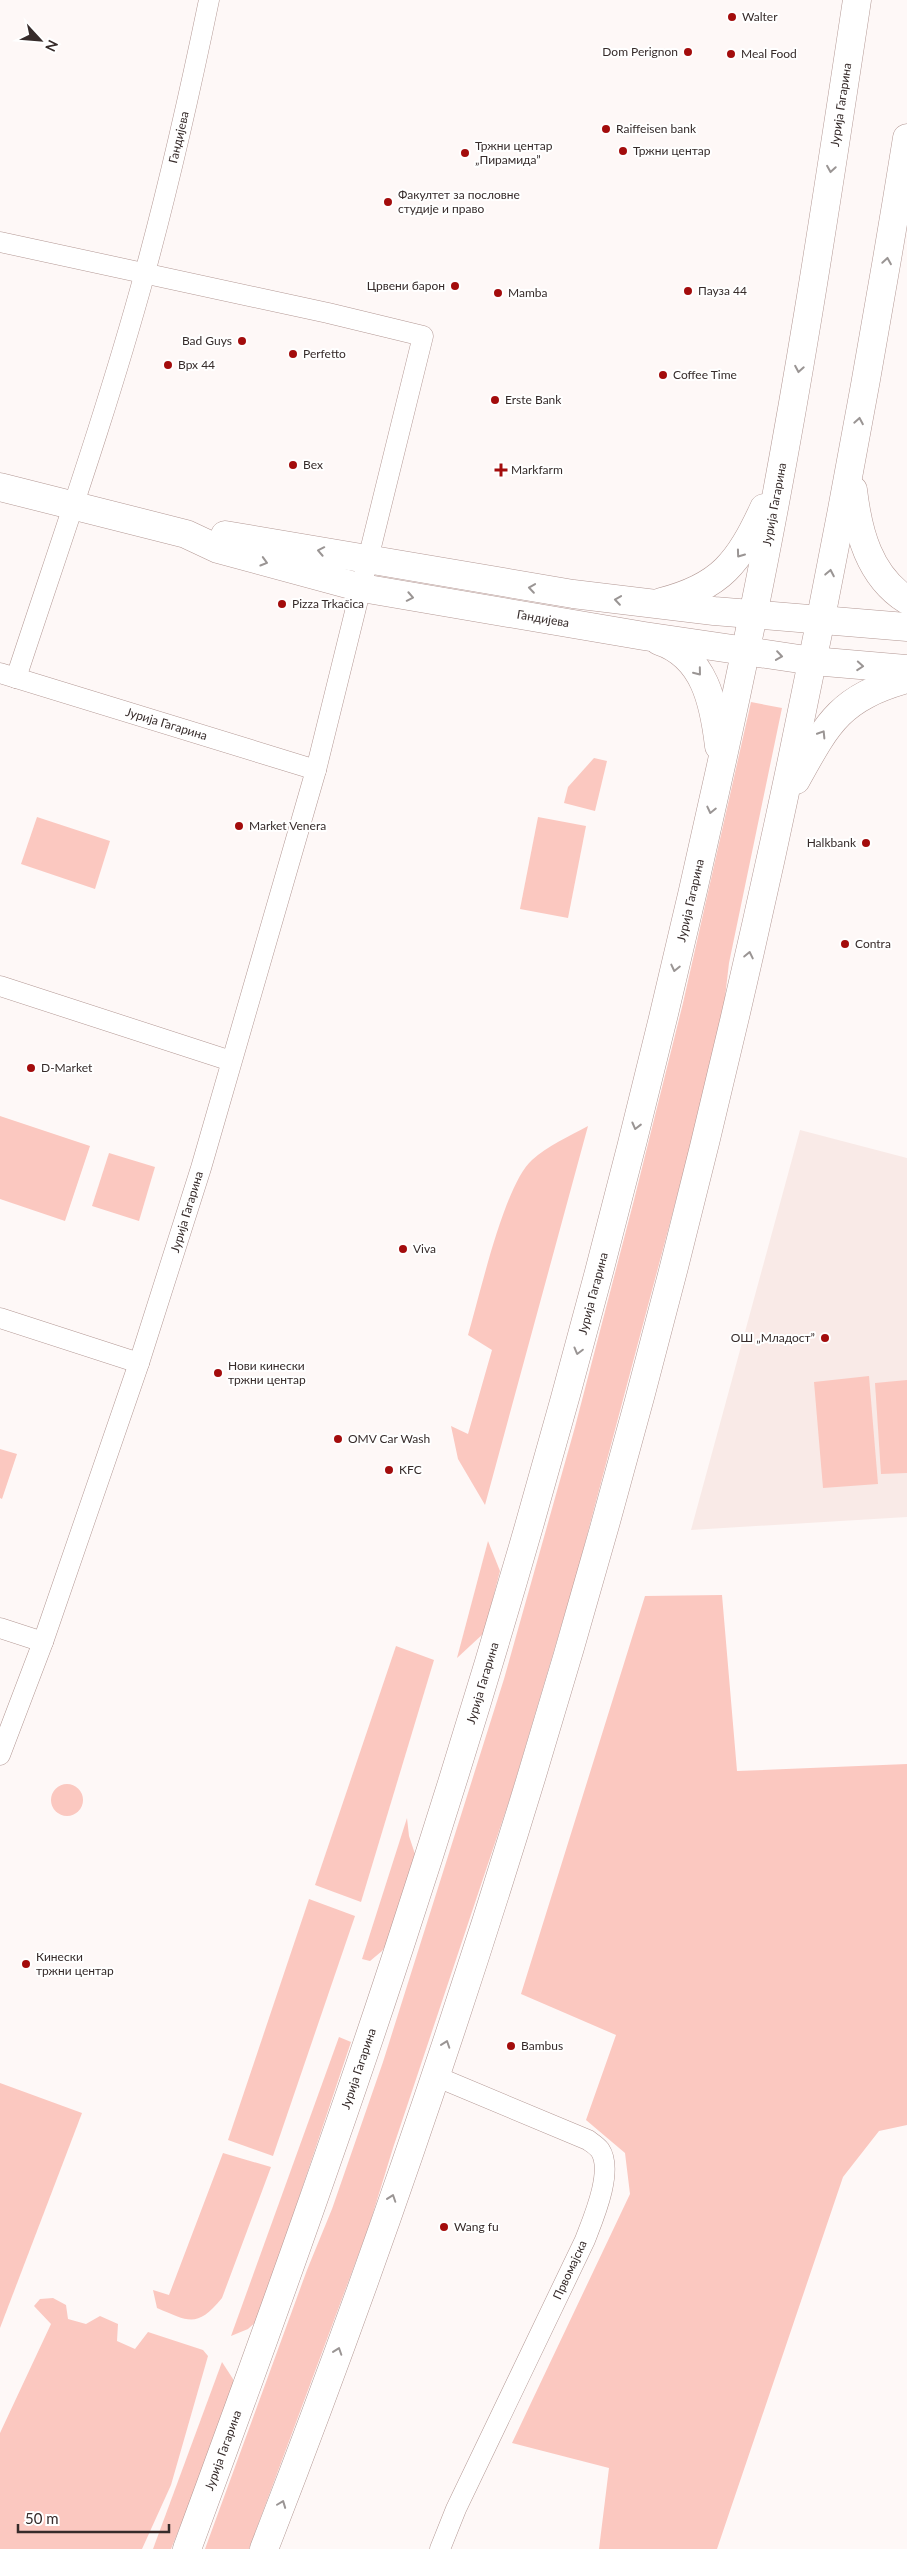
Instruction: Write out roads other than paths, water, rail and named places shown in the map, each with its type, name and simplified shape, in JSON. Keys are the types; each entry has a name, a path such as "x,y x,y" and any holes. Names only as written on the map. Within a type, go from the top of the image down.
{"main road":[{"name":"Јурија Гагарина","path":"187,2549 320,2183 369,2038 506,1606 621,1189 689,909 746,651 783,463 857,0"},
{"path":"264,2549 325,2387 489,1917 532,1778 612,1501 658,1330 738,1003 813,661 850,469 907,138"},
{"path":"652,604 692,592 717,578 735,561 752,533 783,463"},
{"path":"850,469 856,514 872,560 883,580 907,600"},
{"name":"Гандијева","path":"0,487 186,534 218,549 362,588 644,636 813,661 907,669"},
{"name":"Гандијева","path":"186,534 223,535 492,582 652,604 753,615 907,627"},
{"path":"644,636 669,644 702,674 712,702 721,762"},
{"path":"781,808 815,745 836,715 852,703 878,689 907,679"}],"street":[{"name":"Гандијева","path":"73,506 145,274 194,77 209,0"},
{"path":"0,242 145,274"},
{"name":"Јурија Гагарина","path":"0,1755 43,1642 139,1362 201,1168 316,770 423,336 319,311 145,274"},
{"name":"Јурија Гагарина","path":"73,506 8,676 316,770"},
{"path":"0,986 231,1061"},
{"path":"0,1318 139,1362"},
{"path":"0,1628 43,1642"},
{"name":"Првомајска","path":"435,2076 588,2140 600,2150 604,2162 604,2175 597,2207 585,2240 456,2508 440,2549"}],"place":[{"name":"Walter","path":"732,17"},
{"name":"Dom Perignon","path":"688,52"},
{"name":"Meal Food","path":"731,54"},
{"name":"Raiffeisen bank","path":"606,129"},
{"name":"Тржни центар","path":"623,151"},
{"name":"Тржни центар „Пирамида”","path":"465,153"},
{"name":"Факултет за пословне студије и право","path":"388,202"},
{"name":"Црвени барон","path":"455,286"},
{"name":"Пауза 44","path":"688,291"},
{"name":"Mamba","path":"498,293"},
{"name":"Bad Guys","path":"242,341"},
{"name":"Perfetto","path":"293,354"},
{"name":"Врх 44","path":"168,365"},
{"name":"Coffee Time","path":"663,375"},
{"name":"Erste Bank","path":"495,400"},
{"name":"Bex","path":"293,465"},
{"name":"Markfarm","path":"501,470"},
{"name":"Pizza Trkačica","path":"282,604"},
{"name":"Market Venera","path":"239,826"},
{"name":"Halkbank","path":"866,843"},
{"name":"Contra","path":"845,944"},
{"name":"D-Market","path":"31,1068"},
{"name":"Viva","path":"403,1249"},
{"name":"ОШ „Младост”","path":"825,1338"},
{"name":"Нови кинески тржни центар","path":"218,1373"},
{"name":"OMV Car Wash","path":"338,1439"},
{"name":"KFC","path":"389,1470"},
{"name":"Кинески тржни центар","path":"26,1964"},
{"name":"Bambus","path":"511,2046"},
{"name":"Wang fu","path":"444,2227"}]}
